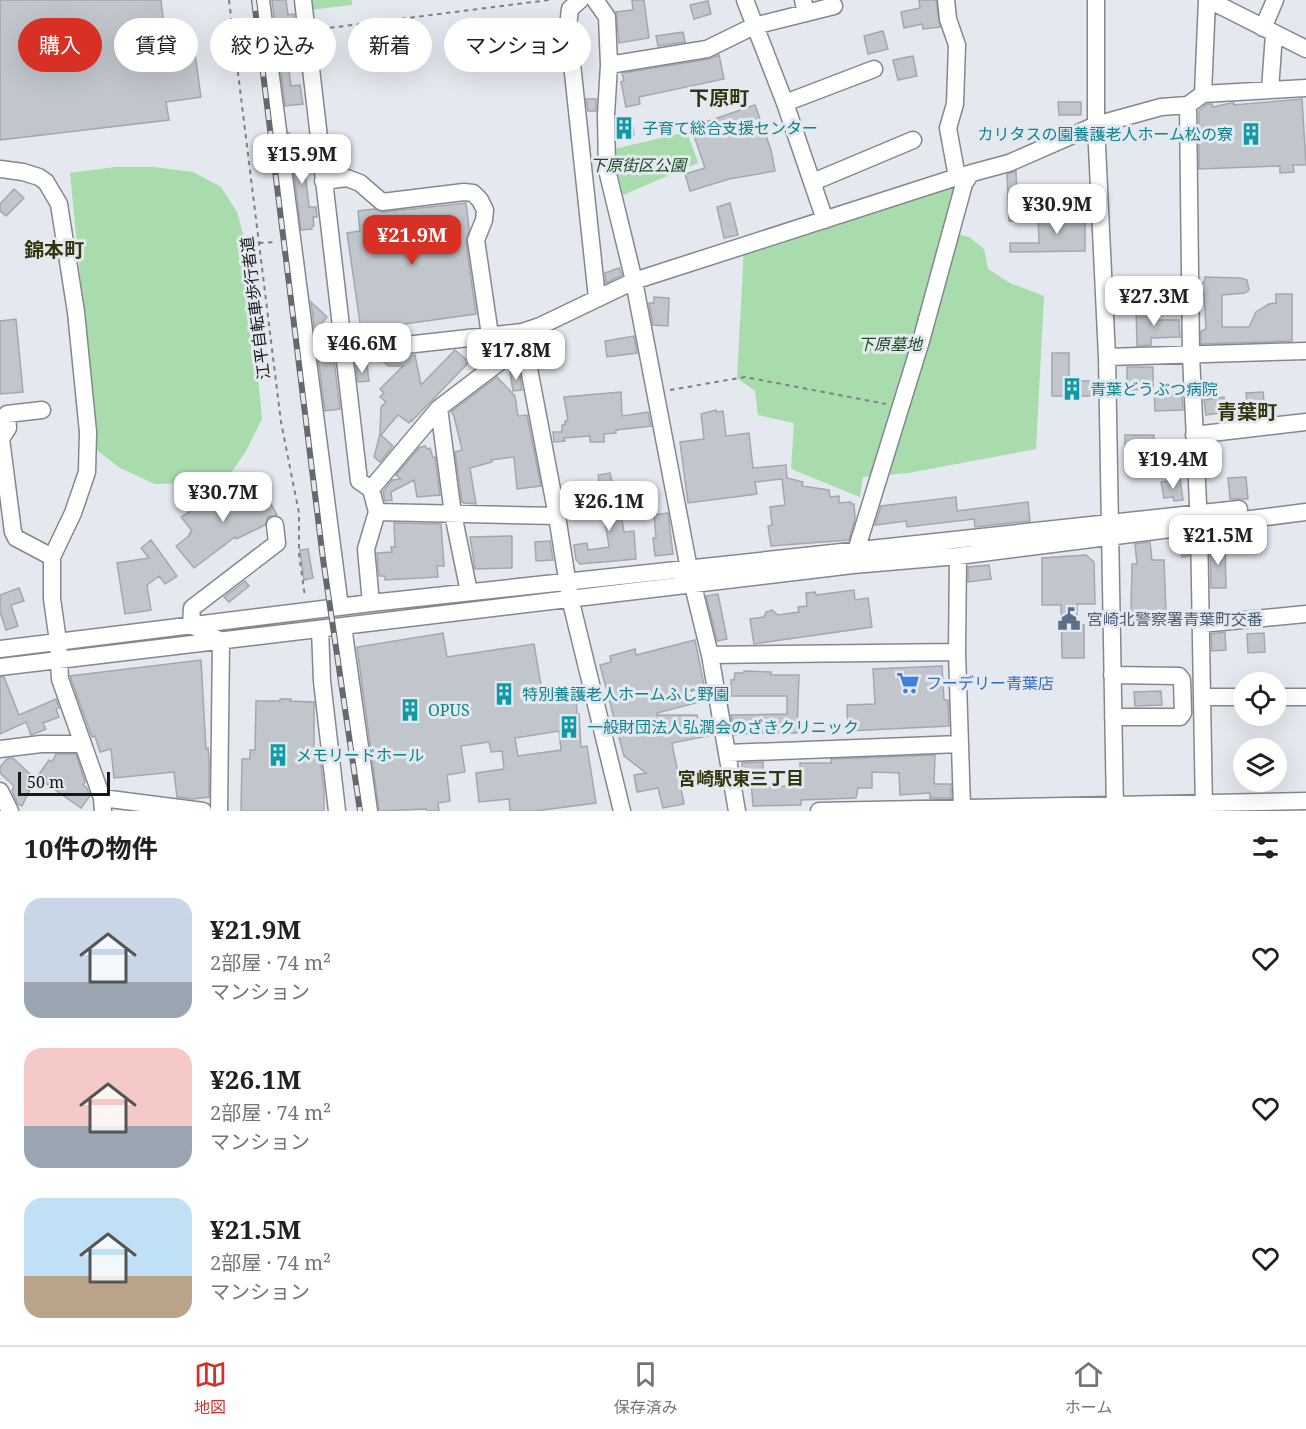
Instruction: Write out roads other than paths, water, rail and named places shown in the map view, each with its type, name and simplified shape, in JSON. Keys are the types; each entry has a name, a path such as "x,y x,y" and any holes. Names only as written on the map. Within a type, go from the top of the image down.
{"street":[{"path":"261,0 340,607"},
{"path":"303,0 359,481 371,489 376,512 366,549 371,603"},
{"path":"580,0 570,9 568,26 597,298"},
{"path":"595,0 607,17 609,65 606,115 607,170 634,281 691,576 710,656 737,811"},
{"path":"745,0 785,103 825,220"},
{"path":"856,550 921,341 964,184 964,175 948,128 955,104 957,45 948,19 946,0"},
{"path":"1096,0 1096,125 1107,357 1114,809"},
{"path":"1203,94 1208,0 1306,49"},
{"path":"1270,90 1269,31 1275,0"},
{"path":"609,65 707,49 754,26 805,7 834,6"},
{"path":"785,103 874,69"},
{"path":"371,489 439,408 524,337 540,326 634,281 964,175 1009,163 1096,125 1161,107 1188,105 1203,94 1306,88"},
{"path":"1188,105 1191,356 1198,519 1204,807"},
{"path":"813,182 913,140"},
{"path":"0,169 39,177 46,182 59,204 76,312 88,432 87,472 73,513 52,557 52,599 58,641 60,680 103,804 203,811"},
{"path":"323,181 347,178 360,183 382,202 464,192 473,193 485,210 484,220 476,240 490,336"},
{"path":"344,352 490,336 524,337"},
{"path":"524,337 570,598 622,811"},
{"path":"1107,357 1306,351"},
{"path":"439,408 453,514 469,592"},
{"path":"42,410 4,414 8,428 1,438 15,538 52,557"},
{"path":"1194,435 1306,422"},
{"path":"0,666 570,598 856,550 1109,530 1306,502"},
{"path":"376,512 557,516"},
{"path":"1198,519 1306,512"},
{"path":"190,625 192,608 277,543 275,525"},
{"path":"0,649 568,581 691,576 958,556 1109,530"},
{"path":"958,556 957,652 962,807"},
{"path":"1201,624 1306,614"},
{"path":"190,625 221,641"},
{"path":"343,626 369,811"},
{"path":"320,629 322,681 337,811"},
{"path":"219,811 221,641"},
{"path":"710,656 957,652"},
{"path":"1112,675 1179,676 1182,680 1183,713 1180,717 1113,717"},
{"path":"1202,697 1233,697"},
{"path":"1287,697 1306,697"},
{"path":"0,749 41,744 83,744"},
{"path":"727,753 960,744"},
{"path":"0,791 10,811"},
{"path":"819,811 962,807 1114,809 1306,801"}],"railway":[{"path":"254,0 323,559 360,811"}],"place":[{"name":"子育て総合支援センター","path":"624,128"},
{"name":"カリタスの園養護老人ホーム松の寮","path":"1251,134"},
{"name":"青葉どうぶつ病院","path":"1072,389"},
{"name":"宮崎北警察署青葉町交番","path":"1069,619"},
{"name":"フーデリー青葉店","path":"908,683"},
{"name":"特別養護老人ホームふじ野園","path":"504,694"},
{"name":"OPUS","path":"410,710"},
{"name":"一般財団法人弘潤会のざきクリニック","path":"569,727"},
{"name":"メモリードホール","path":"278,755"}],"district":[{"name":"下原町","path":"719,98"},
{"name":"錦本町","path":"54,250"},
{"name":"青葉町","path":"1247,412"},
{"name":"宮崎駅東三丁目","path":"741,779"}],"park label":[{"name":"下原街区公園","path":"638,165"},
{"name":"下原墓地","path":"890,344"}]}
